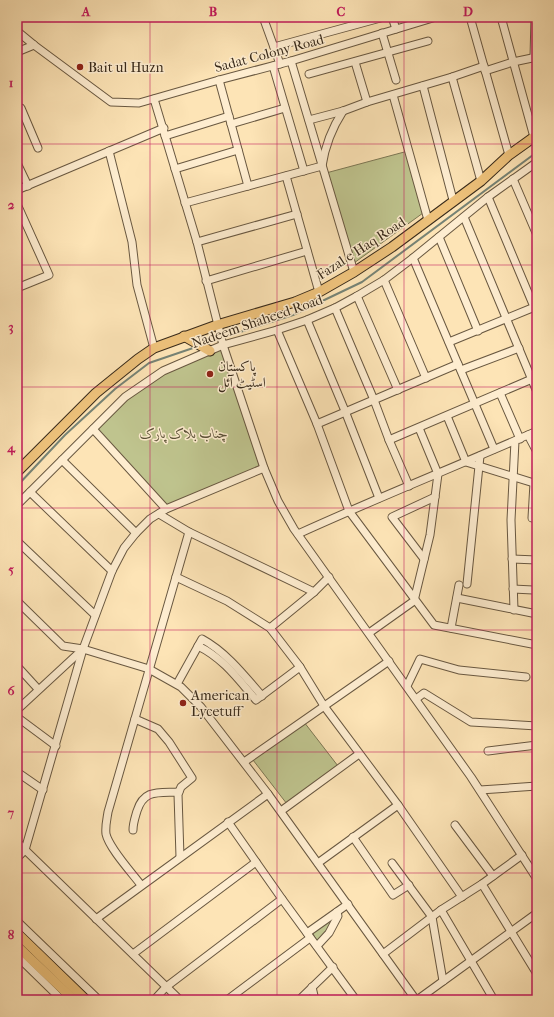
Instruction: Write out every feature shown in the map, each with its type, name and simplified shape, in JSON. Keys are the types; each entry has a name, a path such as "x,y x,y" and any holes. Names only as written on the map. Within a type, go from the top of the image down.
{"main road":[{"name":"Fazal e Haq Road","path":"154,348 184,336 218,328 296,302 319,292 354,272 392,247 536,136"},
{"path":"184,336 209,350"},
{"path":"17,472 96,394 138,359 154,348"},
{"path":"17,933 77,999"},
{"path":"17,946 77,999"}],"street":[{"path":"263,17 274,47 276,65 285,108 304,171"},
{"path":"274,47 384,17"},
{"path":"392,17 396,29"},
{"name":"Sadat Colony Road","path":"17,31 111,102 139,103 291,61 436,17"},
{"path":"470,17 510,155"},
{"path":"501,17 536,136"},
{"path":"309,120 485,68 535,57 535,17"},
{"path":"382,33 396,80"},
{"path":"309,74 428,41"},
{"path":"17,52 34,45"},
{"path":"291,61 354,272"},
{"path":"355,62 367,102"},
{"path":"452,78 480,180"},
{"path":"219,80 248,186"},
{"path":"423,86 453,200"},
{"path":"393,95 428,220"},
{"path":"154,99 164,128 165,136 197,242 218,328 264,468 278,501 298,534 480,790 537,879"},
{"path":"17,109 21,108 38,148"},
{"path":"165,136 285,108"},
{"path":"322,166 328,141 343,111"},
{"path":"17,190 164,128"},
{"path":"175,169 238,150"},
{"path":"109,151 132,242 137,285 154,348"},
{"name":"Nadeem Shaheed Road","path":"17,505 126,397 163,371 223,344 277,330 307,320 335,308 357,296 384,280 414,258 488,197 537,162"},
{"path":"17,163 28,186"},
{"path":"185,203 322,166"},
{"path":"286,176 319,292"},
{"path":"513,179 537,235"},
{"path":"449,342 536,309 488,197"},
{"path":"17,204 48,275 17,288"},
{"path":"197,242 297,214"},
{"path":"464,217 537,392"},
{"path":"439,237 478,331"},
{"path":"206,281 307,251"},
{"path":"414,258 494,449"},
{"path":"384,280 426,378"},
{"path":"357,296 398,390"},
{"path":"335,308 409,486"},
{"path":"307,320 379,498"},
{"path":"277,330 317,424 349,511 415,597 434,625 537,645"},
{"path":"317,424 426,378 519,348"},
{"path":"389,440 532,379"},
{"path":"500,393 518,440 511,520 514,610"},
{"path":"447,416 466,462 536,483 532,518"},
{"path":"369,633 414,601 415,597 430,535 438,474 419,428"},
{"path":"93,429 166,509"},
{"path":"298,534 379,498 537,432"},
{"path":"528,435 537,452"},
{"path":"467,584 480,456"},
{"path":"62,460 136,533"},
{"path":"17,858 25,850 83,649 112,571 124,548 150,519 166,509 264,468"},
{"path":"30,492 112,571"},
{"path":"424,559 392,517 435,497"},
{"path":"158,514 189,532 314,592"},
{"path":"141,885 111,845 107,836 106,827 108,812 189,532"},
{"path":"17,541 95,615"},
{"path":"512,559 537,560"},
{"path":"176,577 227,601 270,628 300,667 324,706 398,805 462,897"},
{"path":"270,628 314,592 329,577"},
{"path":"451,628 459,585"},
{"path":"513,589 533,590"},
{"path":"457,598 537,614"},
{"path":"17,601 63,646 83,649 149,669 181,687 201,707 281,811 416,1000 537,913"},
{"path":"177,684 202,639 215,646 243,674 262,696 300,667"},
{"path":"17,710 83,649"},
{"path":"407,686 420,659 460,670 526,677"},
{"path":"244,762 389,661"},
{"path":"17,666 38,689"},
{"path":"416,699 424,693 470,722 537,726"},
{"path":"17,717 56,746"},
{"path":"135,720 158,729 169,742 192,778 185,783 179,792 180,857"},
{"path":"488,751 537,745"},
{"path":"281,811 359,754"},
{"path":"17,772 43,790"},
{"path":"480,790 537,786"},
{"path":"133,830 133,823 140,803 144,797 151,794 179,792"},
{"path":"96,919 268,794"},
{"path":"318,862 398,805"},
{"path":"228,822 356,1000"},
{"path":"455,825 492,876"},
{"path":"353,837 393,895 409,885"},
{"path":"17,842 180,1000"},
{"path":"383,954 441,910 482,884 522,855"},
{"path":"133,954 256,862"},
{"path":"392,863 432,917 443,981"},
{"path":"482,884 537,974"},
{"path":"154,1000 166,987 282,899"},
{"path":"227,1000 348,904"},
{"path":"441,910 494,1000"},
{"path":"317,946 329,933 338,916 337,912"},
{"path":"17,921 99,1000"},
{"path":"17,956 62,1000"},
{"path":"299,1000 333,967"},
{"path":"312,988 315,1000"}],"green space":[{"path":"408,151 423,213 354,263 326,173"},
{"name":"چناب بلاک پارک","path":"223,345 264,468 166,509 93,429 125,397 163,371"},
{"path":"304,722 338,766 287,804 253,760"},
{"path":"335,918 328,930 317,941 312,932"}],"waterway":[{"path":"203,344 293,315 362,282 537,152"},
{"path":"17,486 65,435 115,389 149,363 196,347"}],"place":[{"name":"Bait ul Huzn","path":"80,67"},
{"name":"پاکستان اسٹیٹ آئل","path":"210,374"},
{"name":"American Lycetuff","path":"183,703"}]}
